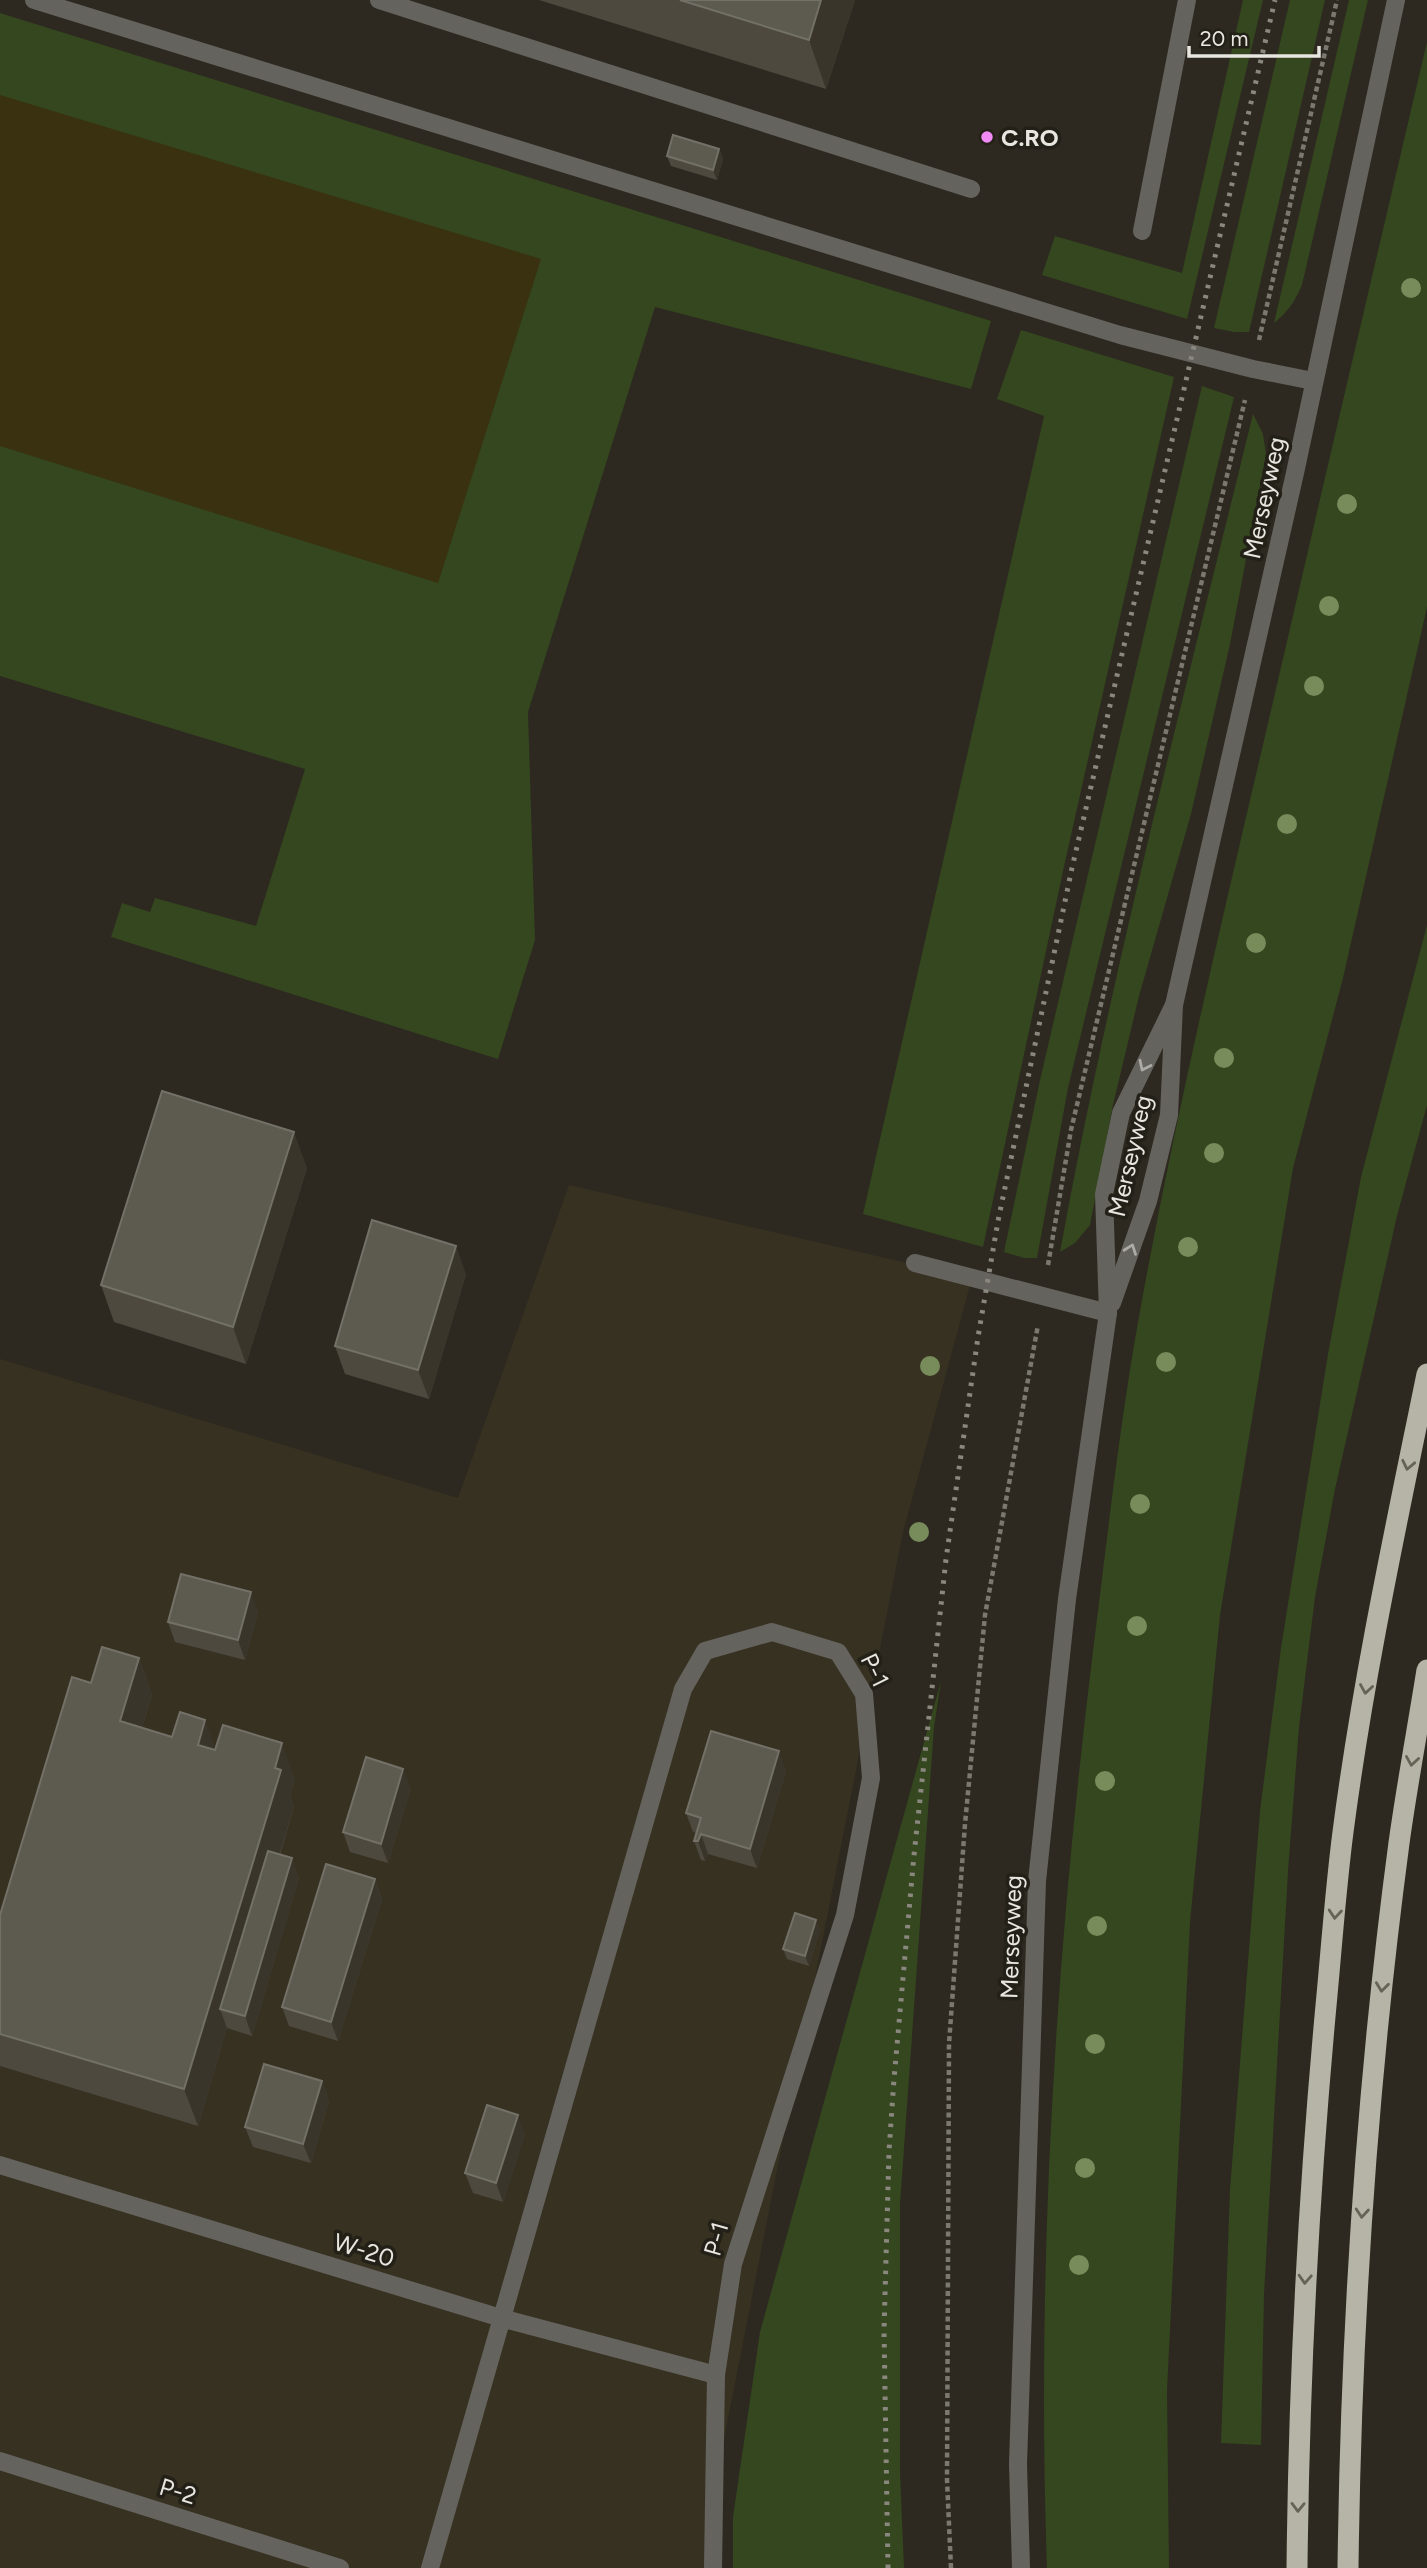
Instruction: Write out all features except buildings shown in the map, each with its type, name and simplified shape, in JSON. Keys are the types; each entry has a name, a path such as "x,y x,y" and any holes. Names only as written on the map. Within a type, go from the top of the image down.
{"highway":[{"path":"1297,2568 1298,2445 1305,2277 1316,2113 1343,1832 1374,1645 1427,1374"},
{"path":"1348,2568 1350,2446 1360,2241 1381,1999 1399,1841 1427,1670"}],"street":[{"path":"34,0 1120,335 1253,369 1313,381"},
{"path":"379,0 971,189"},
{"path":"1142,231 1186,0"},
{"name":"Merseyweg","path":"1108,1313 1148,1201 1169,1115 1174,1005 1292,486 1396,0"},
{"name":"Merseyweg","path":"1021,2568 1018,2464 1037,1881 1067,1599 1108,1313 1104,1194 1121,1113 1174,1005"},
{"path":"915,1263 1108,1313"},
{"name":"P-1","path":"430,2568 683,1689 705,1651 772,1632 838,1652 864,1694 872,1777 845,1915 733,2264 716,2375 713,2568"},
{"name":"W-20","path":"0,2165 501,2318 716,2375"},
{"name":"P-2","path":"0,2461 340,2568"}],"shaded area":[{"path":"569,1185 972,1278 903,1532 706,2530 710,2568 0,2568 0,1359 458,1498"}],"green space":[{"path":"1243,0 1263,0 1187,319 1042,275 1055,236 1182,273"},
{"path":"1290,0 1325,0 1249,332 1214,328"},
{"path":"1349,0 1368,0 1302,285 1291,306 1274,323"},
{"path":"0,13 991,321 971,389 655,307 528,712 535,940 498,1059 111,937 122,903 150,912 155,898 256,926 305,769 0,676"},
{"path":"1427,42 1427,607 1343,978 1293,1168 1220,1615 1190,1922 1167,2390 1169,2568 1047,2568 1044,2336 1052,2104 1069,1873 1109,1518 1126,1394 1154,1237 1201,1014"},
{"path":"1021,330 1174,377 1065,862 983,1247 863,1214 1044,416 997,399"},
{"path":"1202,386 1234,397 1068,1088 1037,1258 1024,1258 1004,1252 1040,1080"},
{"path":"1253,414 1263,434 1266,454 1230,644 1191,814 1139,996 1113,1105 1090,1225 1075,1243 1060,1252 1126,937"},
{"path":"1427,925 1427,1105 1397,1216 1335,1489 1315,1597 1299,1727 1288,1871 1264,2294 1261,2445 1221,2443 1230,2189 1260,1811 1281,1648 1328,1354 1361,1177"},
{"path":"941,1681 934,1727 900,2204 900,2473 904,2568 733,2568 733,2517 760,2332"}],"sand":[{"path":"0,95 541,259 438,583 0,446"}],"railway":[{"path":"888,2568 884,2331 889,2151 894,2079 914,1855 946,1559 978,1337 998,1221 1072,868 1275,0"}],"place":[{"name":"C.RO","path":"987,137"}]}
